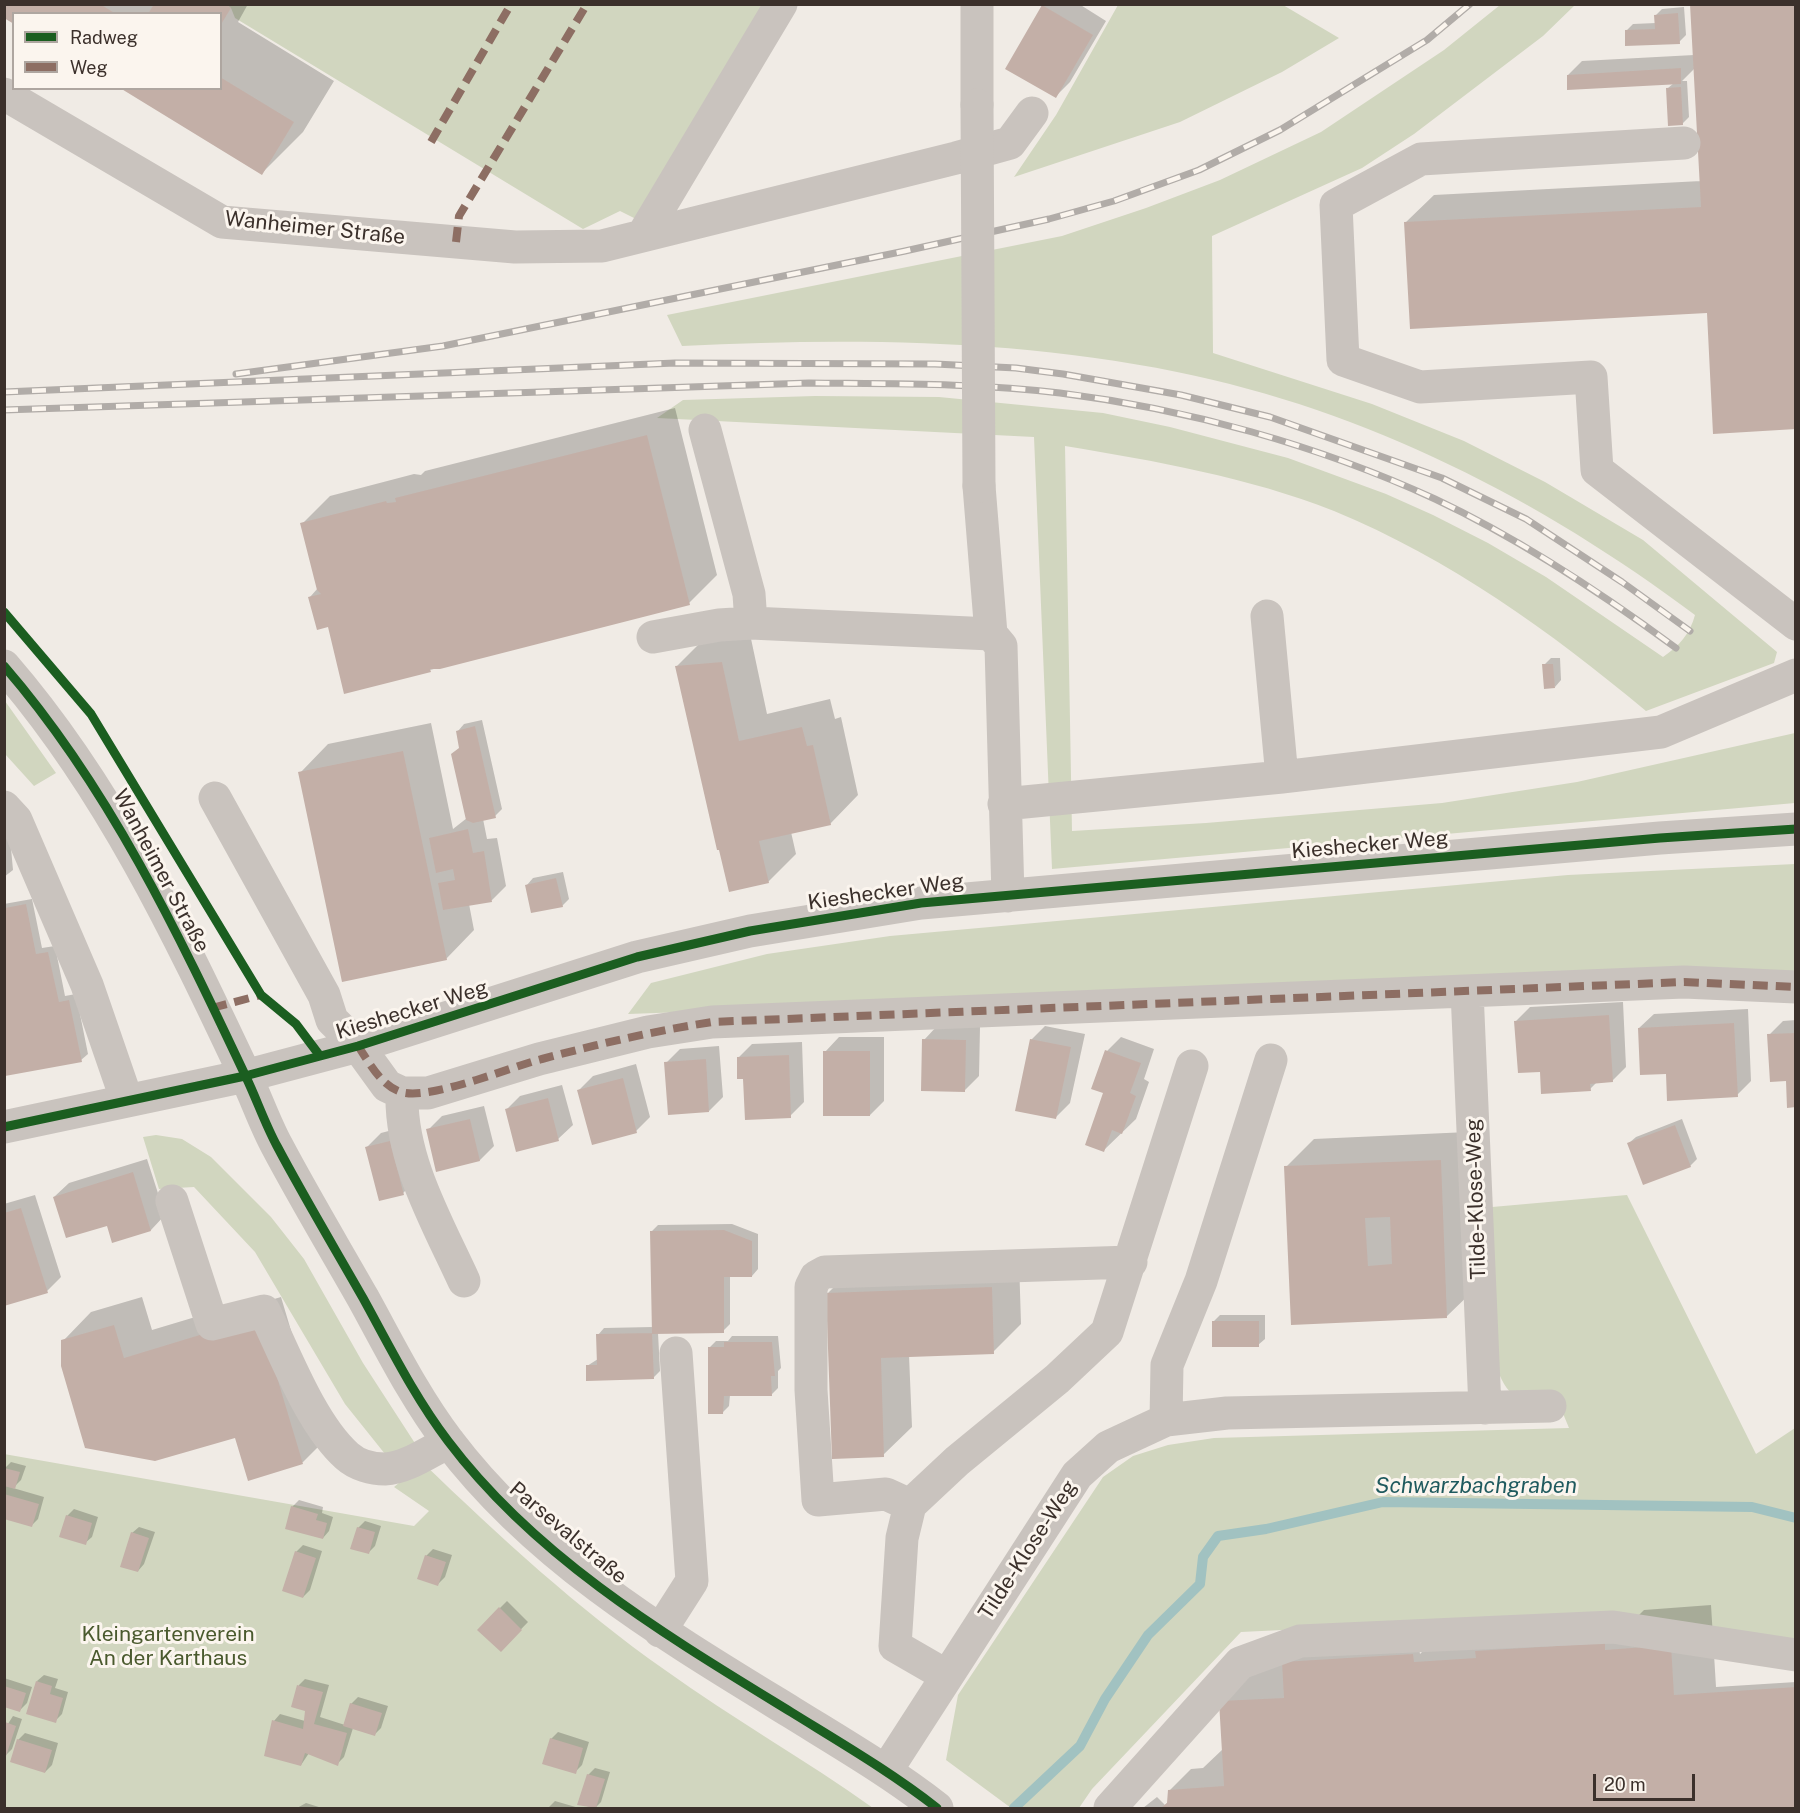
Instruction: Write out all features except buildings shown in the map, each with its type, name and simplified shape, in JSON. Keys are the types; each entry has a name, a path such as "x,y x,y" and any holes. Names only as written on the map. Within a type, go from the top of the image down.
{"street":[{"path":"643,235 782,4"},
{"path":"977,4 979,486 991,634 1001,646 1008,896"},
{"name":"Wanheimer Straße","path":"4,94 222,222 515,247 602,246 1010,144 1032,113"},
{"path":"1684,143 1421,159 1336,205 1343,360 1420,387 1591,377 1597,470 1796,624"},
{"path":"705,430 749,594 752,623"},
{"path":"1267,616 1282,777"},
{"path":"653,637 719,625 752,623 991,634"},
{"name":"Wanheimer Straße","path":"4,666 29,694 100,793 137,857 245,1076"},
{"path":"1004,804 1282,777 1661,732 1796,675"},
{"path":"215,798 324,995 332,1020 358,1046"},
{"path":"4,807 16,820 87,985 127,1101"},
{"name":"Kieshecker Weg","path":"4,1127 245,1076 358,1046 637,957 830,916 921,903 1660,838 1796,829"},
{"path":"464,1281 422,1190 401,1120 402,1093 428,1093 560,1054 648,1032 712,1022 1684,982 1796,987"},
{"name":"Tilde-Klose-Weg","path":"1467,991 1485,1407"},
{"name":"Kieshecker Weg","path":"358,1046 387,1086 402,1093"},
{"path":"1166,1420 1167,1365 1201,1281 1271,1060"},
{"path":"947,1676 895,1646 902,1538 910,1505 957,1461 1057,1379 1107,1332 1192,1066"},
{"name":"Parsevalstraße","path":"245,1076 276,1144 407,1382 449,1442 500,1502 550,1548 660,1631 886,1771 937,1809"},
{"path":"172,1201 212,1324 264,1311 315,1415 346,1456 365,1467 387,1469 404,1464 449,1442"},
{"path":"910,1505 886,1494 818,1500 811,1390 811,1287 816,1277 825,1272 1131,1262"},
{"path":"660,1631 692,1581 676,1353"},
{"name":"Tilde-Klose-Weg","path":"886,1771 1077,1475 1108,1447 1166,1420 1227,1413 1550,1406"},
{"path":"1110,1809 1240,1663 1300,1641 1613,1627 1796,1655"}],"green space":[{"path":"226,5 769,5 640,221 620,211 583,229 235,18 231,8"},
{"path":"1118,5 1283,5 1339,38 1282,72 1180,122 1014,177 1056,115"},
{"path":"1500,5 1575,5 1543,36 1414,134 1362,168 1212,236 1213,353 1372,404 1464,441 1545,482 1643,540 1777,652 1774,663 1646,711 1536,625 1498,599 1418,551 1377,530 1301,499 1235,479 1065,446 1072,831 1206,823 1442,803 1577,782 1795,733 1795,803 1052,869 1034,437 657,418 683,400 815,396 939,397 1103,413 1170,427 1288,458 1386,494 1488,543 1546,577 1663,657 1683,639 1695,615 1637,573 1576,534 1450,465 1384,435 1316,410 1247,389 1177,372 1116,361 993,347 869,342 682,346 667,315 1062,236 1146,208 1220,180 1321,132 1444,50"},
{"path":"5,701 56,773 34,786 5,754"},
{"path":"1795,864 1795,982 1708,975 628,1014 651,983 767,954 890,936 1568,875"},
{"path":"156,1135 182,1139 211,1157 271,1217 304,1259 363,1363 420,1451 393,1464 345,1404 255,1252 194,1187 159,1189 143,1137"},
{"path":"1627,1195 1756,1454 1795,1428 1795,1639 1613,1614 1241,1632 1092,1789 1079,1808 1011,1808 946,1760 958,1695 1103,1477 1133,1456 1168,1445 1214,1438 1569,1428 1557,1399 1515,1395 1504,1384 1496,1364 1486,1309 1481,1208"},
{"name":"Kleingartenverein An der Karthaus","path":"4,1454 414,1526 429,1511 394,1487 423,1463 540,1571 633,1647 743,1723 873,1808 5,1808"}],"waterway":[{"name":"Schwarzbachgraben","path":"1014,1808 1080,1746 1105,1699 1148,1635 1200,1584 1203,1557 1218,1536 1266,1529 1383,1502 1752,1507 1796,1518"}],"railway":[{"path":"236,374 443,346 905,251 1049,219 1114,201 1199,170 1280,130 1427,40 1470,4"},
{"path":"4,392 675,363 935,364 1016,368 1063,374 1181,395 1270,417 1442,478 1526,519 1622,582 1690,631"},
{"path":"4,410 809,383 966,386 1060,393 1204,419 1298,446 1391,480 1435,499 1529,549 1589,587 1676,648"}],"marked path":[{"path":"431,142 511,4"},
{"path":"456,242 459,216 587,4"},
{"path":"358,1046 387,1085 401,1092 414,1093 449,1088 542,1059 605,1043 712,1022 1684,982 1796,987"},
{"path":"212,1008 261,995"}],"cycle path":[{"path":"4,612 91,714 261,995 296,1024 320,1056"},
{"path":"4,666 42,712 77,761 139,863 194,969 277,1146 403,1371 424,1407 448,1441 483,1483 522,1522 563,1559 606,1592 651,1624 884,1770 937,1808"},
{"path":"4,1127 245,1076 358,1046 637,957 750,931 921,903 1660,838 1796,829"}]}
